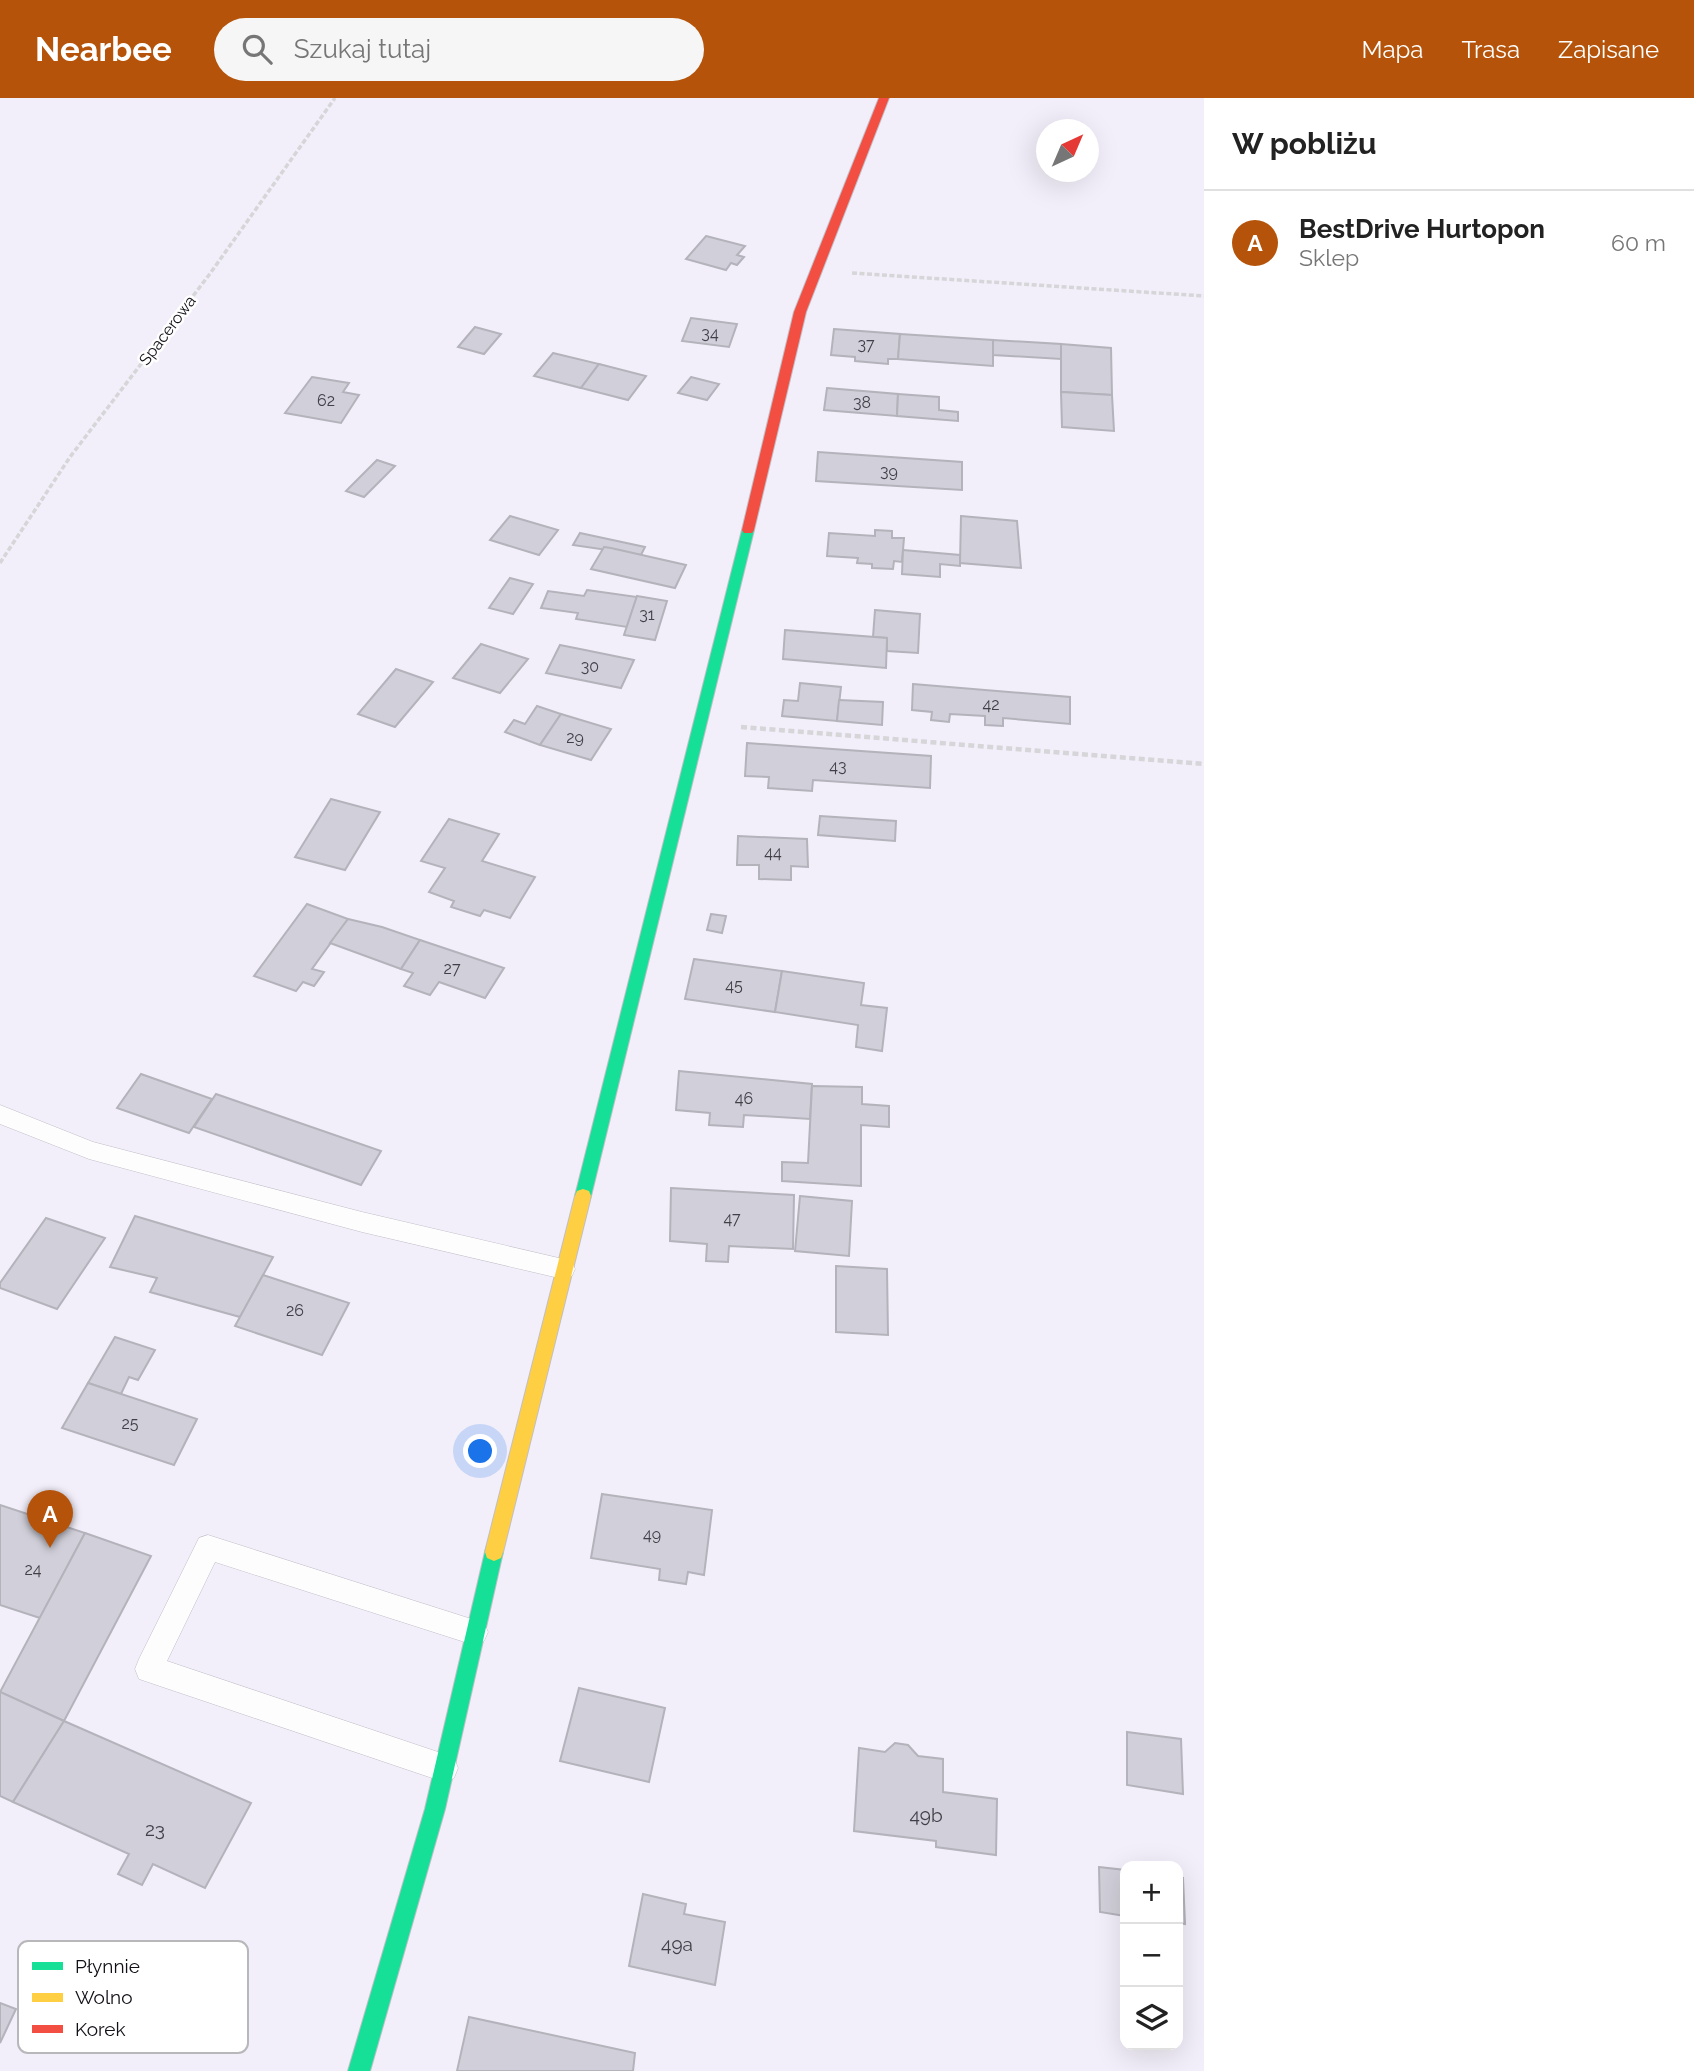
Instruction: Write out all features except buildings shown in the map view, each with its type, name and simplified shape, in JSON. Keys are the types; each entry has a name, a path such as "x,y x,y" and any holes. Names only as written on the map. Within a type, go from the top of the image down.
{"street":[{"path":"359,2071 444,1768 474,1632 702,723 800,312 884,98"}],"lane":[{"path":"0,1114 89,1150 362,1222 564,1269"},
{"path":"444,1768 149,1670 208,1548 474,1632"}],"path":[{"name":"Spacerowa","path":"0,563 70,457 209,275 335,98"},
{"path":"816,271 1204,296"},
{"path":"702,723 1204,764"}],"traffic: fast":[{"path":"583,1196 748,530"},
{"path":"359,2071 435,1809 494,1552"}],"traffic: slow":[{"path":"494,1552 583,1196"}],"traffic: jam":[{"path":"748,530 800,312 884,98"}],"place":[{"name":"BestDrive Hurtopon","path":"50,1548"}]}
